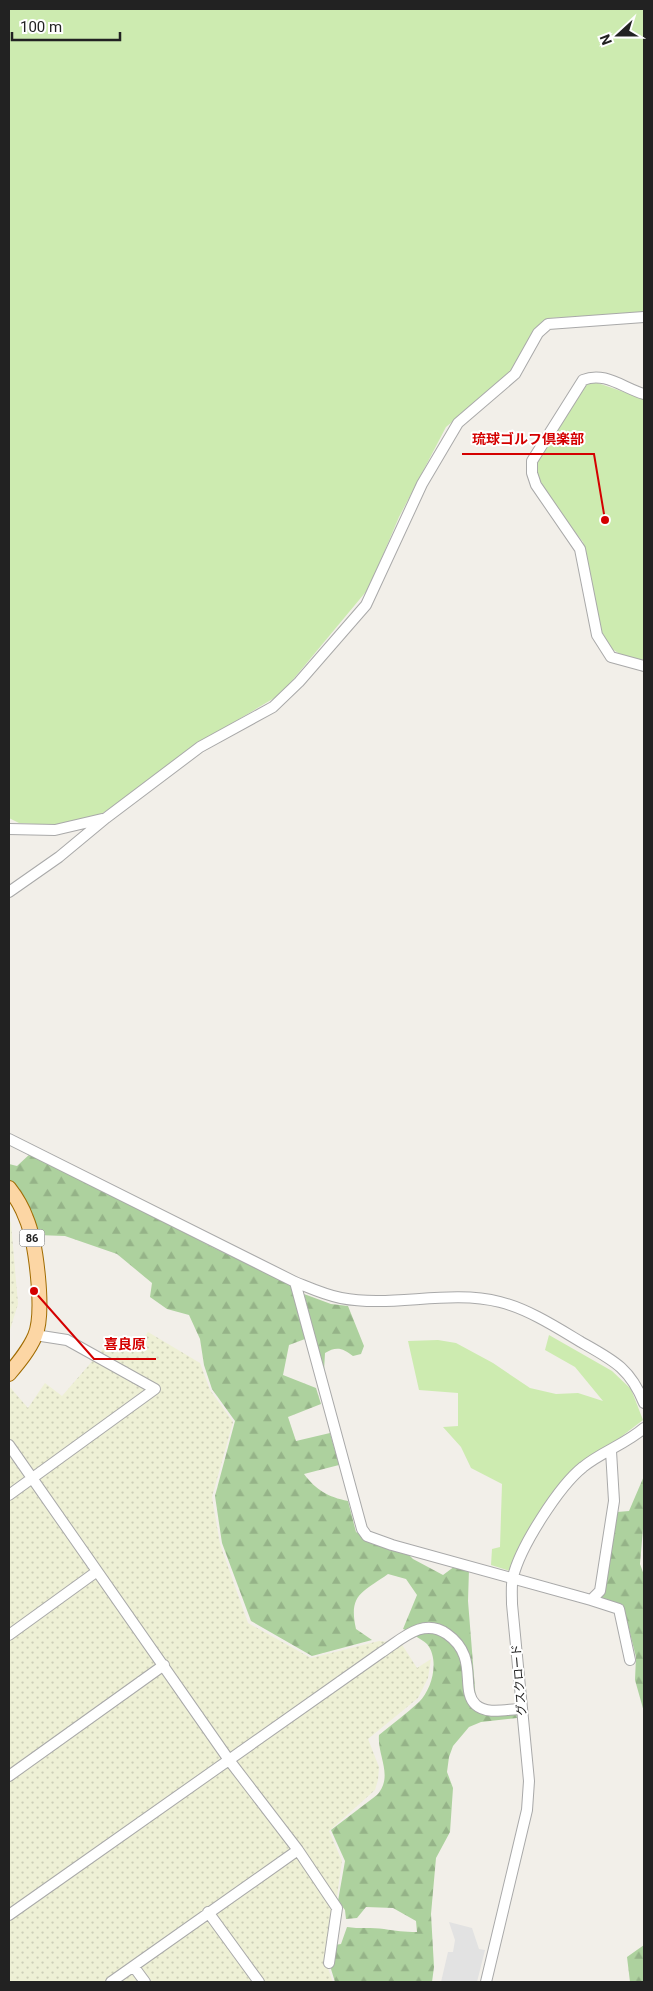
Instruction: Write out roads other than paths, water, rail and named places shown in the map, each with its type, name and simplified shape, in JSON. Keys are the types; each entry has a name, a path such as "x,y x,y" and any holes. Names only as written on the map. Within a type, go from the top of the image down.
{"main road":[{"name":"86","path":"9,1188 22,1207 31,1232 40,1308 36,1335 22,1359 9,1374"}],"street":[{"path":"9,892 59,857 106,818 200,747 272,707 299,682 366,605 422,484 458,423 515,374 538,333 548,324 644,317"},
{"path":"644,394 603,377 592,376 583,380 532,461 532,473 536,484 580,549 597,635 611,657 644,666"},
{"path":"9,829 54,830 106,818"},
{"path":"9,1139 295,1282 342,1298 376,1300 477,1298 500,1302 526,1312 613,1360 627,1372 638,1386 644,1403"},
{"path":"295,1282 362,1529 367,1536 392,1545 619,1609 630,1660"},
{"path":"9,1495 155,1389 67,1340 36,1335"},
{"name":"グスクロード","path":"486,1982 527,1810 529,1781 512,1604 513,1578 527,1546 559,1491 584,1466 611,1451 644,1428"},
{"path":"9,1445 229,1760 298,1850 337,1908 329,1963"},
{"path":"591,1600 600,1591 614,1501 611,1451"},
{"path":"9,1635 96,1572"},
{"path":"9,1915 419,1628 430,1627 442,1631 456,1640 462,1647 474,1704 482,1709 490,1710 521,1709"},
{"path":"9,1776 164,1665"},
{"path":"111,1982 298,1850"},
{"path":"208,1912 259,1982"},
{"path":"134,1967 145,1982"}],"place":[{"name":"琉球ゴルフ倶楽部","path":"605,520"},
{"name":"喜良原","path":"34,1291"}]}
